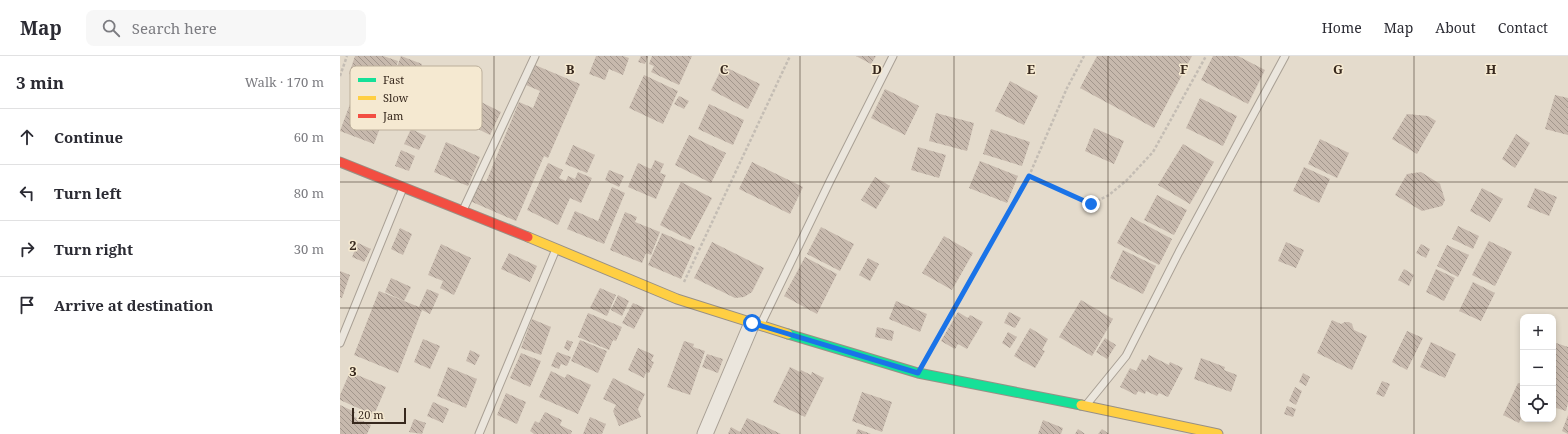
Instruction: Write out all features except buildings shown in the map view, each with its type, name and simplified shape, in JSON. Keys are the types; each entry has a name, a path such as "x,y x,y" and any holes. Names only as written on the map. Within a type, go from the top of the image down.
{"street":[{"path":"340,162 404,186 677,299 756,325 918,373 1218,434"},
{"path":"705,434 756,325"}],"lane":[{"path":"463,210 535,56"},
{"path":"756,325 893,56"},
{"path":"1086,406 1126,356 1182,246 1285,56"},
{"path":"340,343 404,186"},
{"path":"479,434 556,249"}],"path":[{"path":"340,76 347,56"},
{"path":"677,299 790,56"},
{"path":"918,373 1029,176 1067,88 1084,56"},
{"path":"1029,176 1091,204 1109,195 1127,180 1154,152 1206,56"}],"traffic: fast":[{"path":"788,334 918,373 1081,405"}],"traffic: slow":[{"path":"528,237 677,299 788,334"},
{"path":"1081,405 1218,434"}],"traffic: jam":[{"path":"340,162 528,237"}],"route":[{"path":"752,323 918,373 1029,176 1068,192 1091,204"}]}
